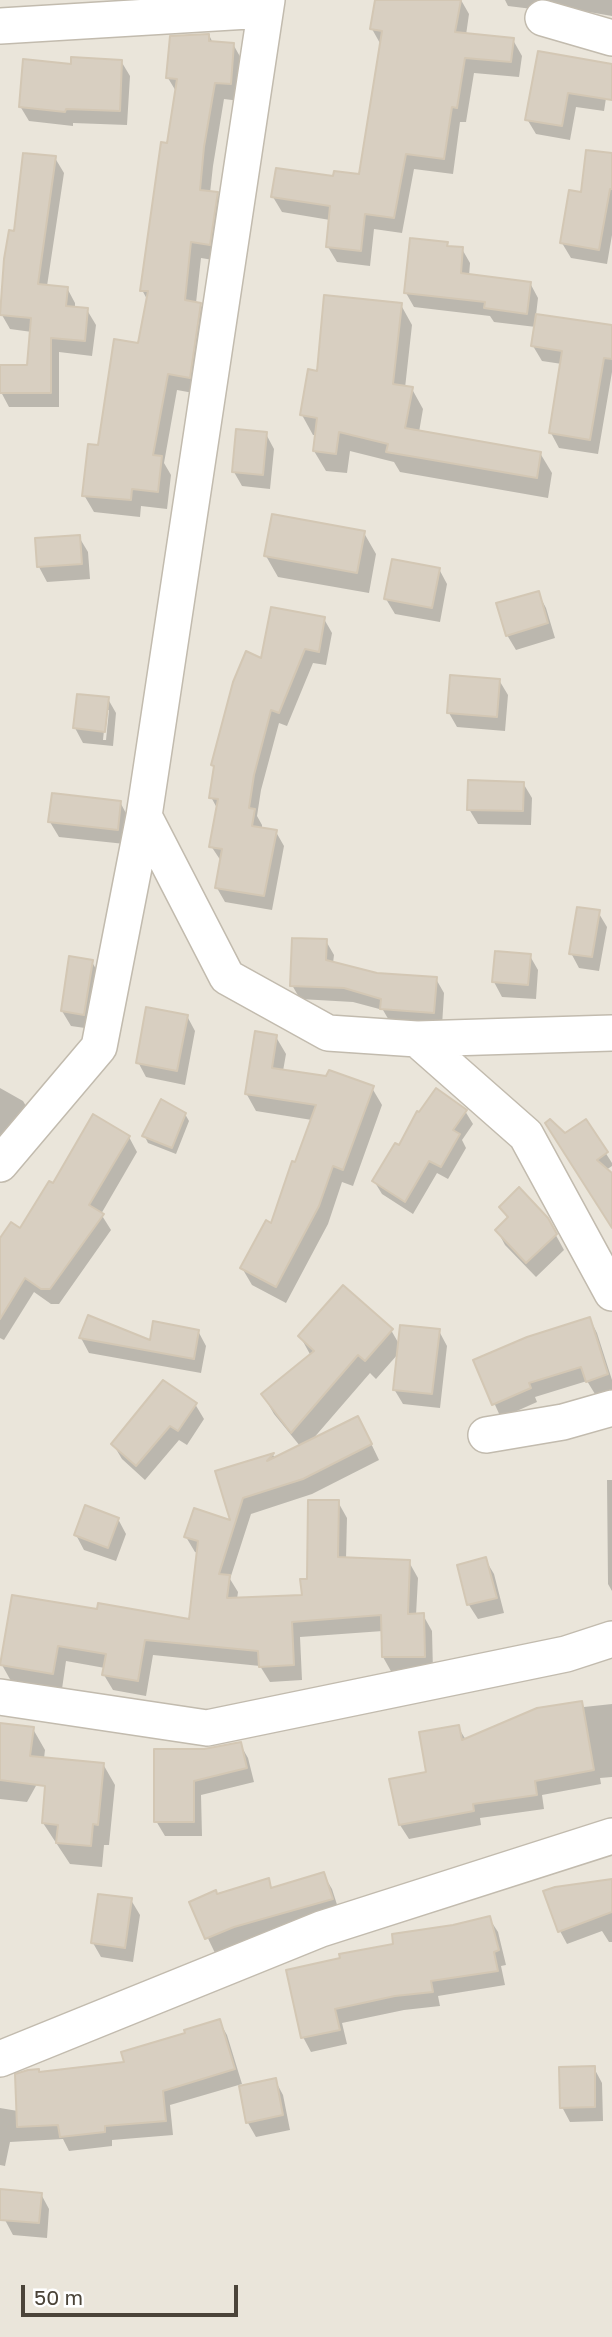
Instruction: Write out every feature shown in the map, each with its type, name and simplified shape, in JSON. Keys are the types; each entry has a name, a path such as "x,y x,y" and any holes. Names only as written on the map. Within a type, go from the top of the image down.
{"street":[{"path":"0,26 266,5 144,816 99,1047 0,1164"},
{"path":"543,18 612,38"},
{"path":"144,816 227,977 328,1033 417,1039 612,1033"},
{"path":"417,1039 526,1135 612,1293"},
{"path":"486,1435 563,1422 612,1408"},
{"path":"0,1697 207,1728 566,1654 612,1639"},
{"path":"0,2059 321,1929 612,1836"}],"shaded area":[{"path":"0,0 612,0 612,2337 0,2337"}],"building":[{"path":"375,0 461,0 455,32 514,38 511,62 465,58 457,108 452,107 444,159 406,154 394,218 365,214 361,251 326,247 330,206 271,197 276,168 333,176 334,171 359,174 382,31 370,29"},
{"path":"209,34 209,41 234,43 231,84 215,83 204,147 200,190 218,192 210,245 191,242 185,300 201,303 190,378 168,374 153,455 162,456 158,492 132,489 131,500 82,496 88,444 98,445 114,339 138,343 148,291 140,291 161,142 167,143 177,79 166,78 170,36"},
{"path":"538,51 612,64 612,100 568,93 562,126 525,120"},
{"path":"71,57 122,60 120,111 66,109 65,112 19,107 23,59 71,64"},
{"path":"586,150 612,153 612,189 599,250 560,243 569,190 581,192"},
{"path":"23,153 56,156 38,284 68,287 66,306 88,308 85,341 51,338 51,393 0,393 0,365 27,365 31,318 0,315 4,259 9,230 14,231"},
{"path":"410,238 448,242 447,246 463,247 461,273 531,282 527,314 484,308 485,302 404,293"},
{"path":"324,295 402,303 393,384 413,387 405,428 541,452 537,478 386,452 388,444 339,432 336,454 313,451 317,418 300,415 308,369 317,371"},
{"path":"536,314 612,325 612,359 604,358 590,440 549,433 562,351 531,346"},
{"path":"236,429 267,432 263,475 232,472"},
{"path":"272,514 365,531 357,573 264,556"},
{"path":"80,535 82,564 37,567 35,538"},
{"path":"392,559 440,568 432,608 384,599"},
{"path":"539,591 548,623 506,636 496,603"},
{"path":"271,607 325,617 319,652 305,649 279,713 271,710 254,775 249,808 255,809 252,826 277,830 264,896 215,888 222,849 209,847 218,799 209,798 214,766 211,765 233,682 246,651 261,658"},
{"path":"450,675 500,679 497,717 447,713"},
{"path":"77,694 109,697 105,732 73,728"},
{"path":"468,780 524,782 523,811 467,810"},
{"path":"52,793 121,801 118,830 48,822"},
{"path":"577,907 600,910 592,957 569,954"},
{"path":"292,938 327,939 326,960 377,973 437,977 434,1013 380,1009 381,999 344,988 290,986"},
{"path":"495,951 531,954 528,985 492,982"},
{"path":"69,956 93,960 84,1015 61,1011"},
{"path":"146,1007 188,1015 177,1071 136,1063"},
{"path":"255,1031 277,1035 272,1068 326,1076 329,1070 374,1086 343,1170 333,1166 319,1206 276,1287 240,1268 266,1220 271,1223 292,1161 295,1162 316,1105 245,1094"},
{"path":"436,1088 467,1110 453,1130 460,1134 441,1167 429,1161 405,1202 372,1181 395,1143 399,1145 417,1111 419,1112"},
{"path":"161,1099 186,1113 172,1148 142,1136"},
{"path":"93,1114 130,1136 89,1205 104,1214 50,1289 41,1289 25,1278 0,1319 0,1238 11,1222 20,1228 49,1181 53,1183"},
{"path":"550,1119 565,1133 586,1119 608,1152 597,1160 612,1173 612,1228 545,1123"},
{"path":"519,1187 548,1218 557,1234 526,1263 495,1230 508,1217 499,1207"},
{"path":"343,1285 393,1329 365,1361 358,1355 291,1433 261,1394 314,1351 298,1336"},
{"path":"88,1315 150,1340 153,1321 199,1330 194,1359 79,1338"},
{"path":"590,1317 608,1374 586,1382 581,1367 529,1383 531,1388 492,1405 473,1360 527,1337"},
{"path":"400,1325 440,1329 432,1394 393,1390"},
{"path":"163,1380 197,1403 178,1431 170,1426 136,1466 111,1444"},
{"path":"358,1416 372,1444 303,1479 243,1498 219,1574 230,1575 227,1598 302,1595 300,1579 307,1579 308,1500 339,1500 338,1557 410,1560 408,1614 424,1613 425,1657 382,1657 381,1615 292,1622 294,1665 259,1667 258,1651 145,1640 138,1681 102,1675 106,1654 58,1646 53,1674 0,1665 12,1595 97,1609 98,1603 189,1619 198,1541 184,1537 194,1508 230,1520 215,1471 274,1453 267,1461"},
{"path":"85,1505 119,1518 108,1548 74,1535"},
{"path":"486,1557 497,1598 467,1605 457,1565"},
{"path":"582,1701 594,1770 535,1781 537,1795 473,1804 474,1811 399,1825 389,1779 426,1772 419,1732 459,1725 462,1740 537,1708"},
{"path":"0,1723 34,1727 30,1756 104,1763 98,1825 93,1824 91,1846 56,1843 58,1825 42,1823 45,1786 0,1780"},
{"path":"241,1742 247,1768 194,1781 194,1822 154,1822 154,1749 204,1749"},
{"path":"324,1872 333,1899 234,1927 205,1939 189,1902 216,1890 217,1894 269,1878 271,1888"},
{"path":"612,1879 612,1912 558,1932 543,1891"},
{"path":"98,1894 132,1898 125,1948 91,1943"},
{"path":"490,1916 499,1950 494,1952 498,1971 431,1981 433,1992 395,1996 335,2009 340,2030 301,2038 286,1970 340,1958 339,1954 393,1944 392,1934 453,1925"},
{"path":"220,2019 235,2069 163,2091 166,2121 105,2126 105,2132 60,2137 58,2125 17,2127 15,2074 28,2070 39,2069 39,2072 124,2062 121,2052 185,2033 184,2030"},
{"path":"595,2066 595,2107 560,2108 559,2067"},
{"path":"276,2078 283,2115 246,2123 239,2086"},
{"path":"0,2189 42,2193 39,2223 0,2220"}]}
